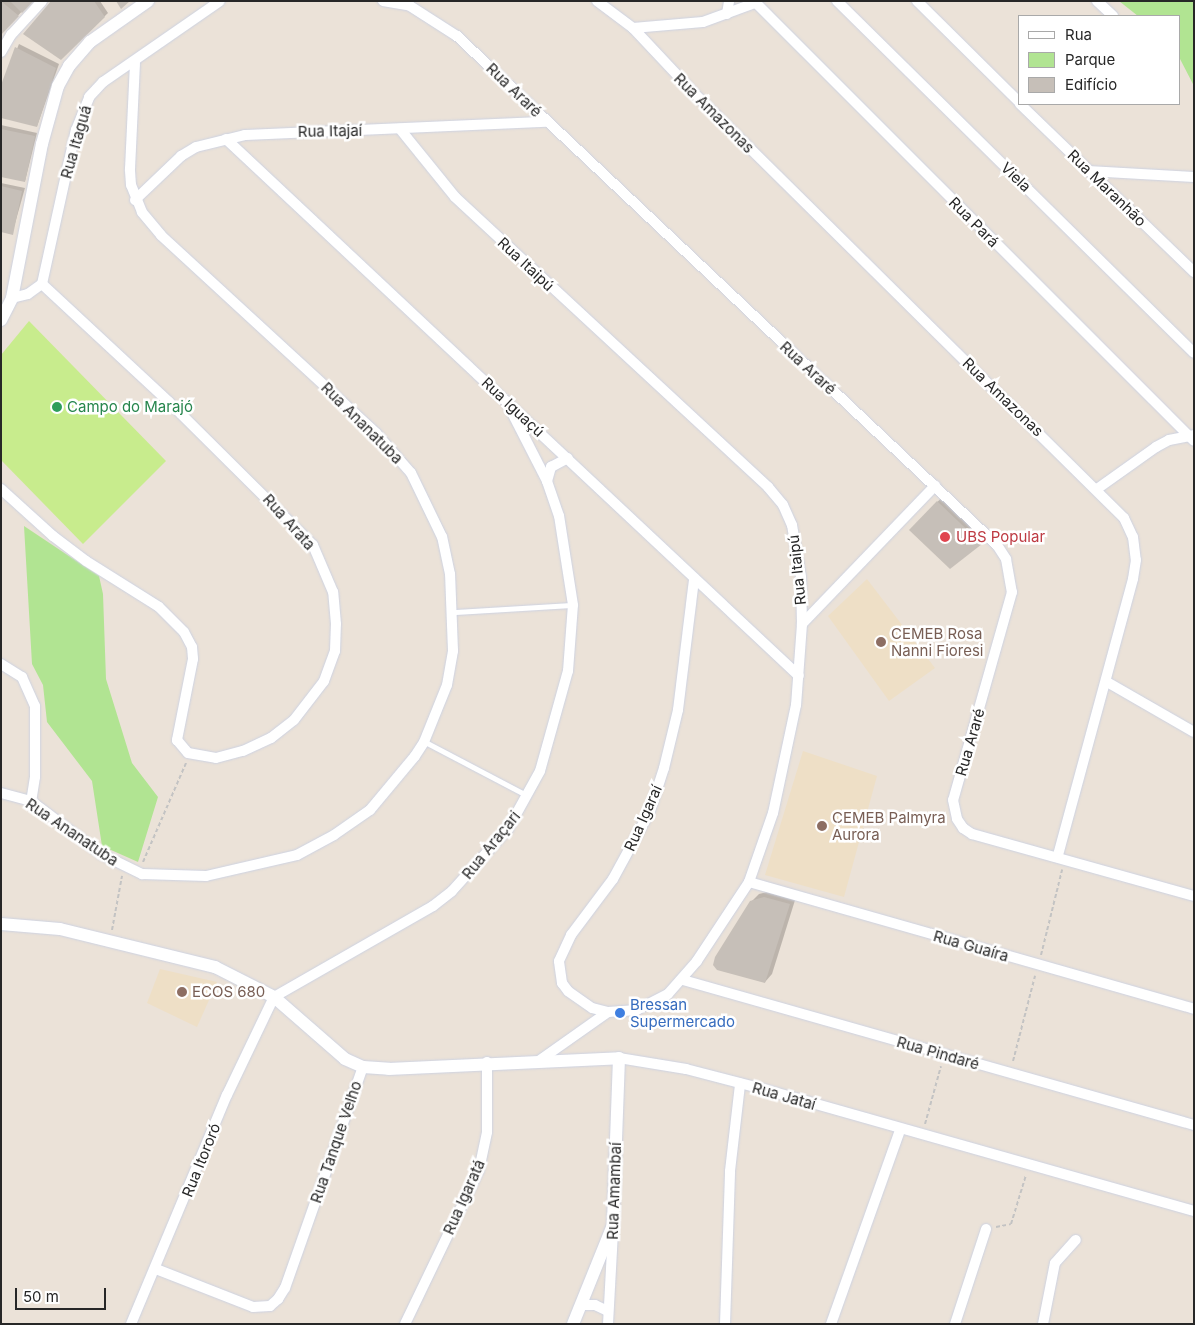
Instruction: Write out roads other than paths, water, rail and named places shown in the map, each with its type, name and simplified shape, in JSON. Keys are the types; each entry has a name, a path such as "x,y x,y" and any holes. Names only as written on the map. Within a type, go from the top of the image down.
{"street":[{"path":"2,49 42,1"},
{"path":"1,320 12,298 42,144 58,86 69,66 90,42 148,1"},
{"name":"Rua Itaguá","path":"42,284 83,111 103,82 135,63 164,38 220,1"},
{"name":"Rua Araré","path":"383,1 410,6 430,16 456,36 997,545 1011,574 1008,611 954,800 957,819 972,834 1058,856"},
{"name":"Rua Amazonas","path":"597,1 633,28 692,92 1097,489 1124,518 1133,537 1136,560 1106,682 1058,856"},
{"path":"727,14 730,1"},
{"name":"Viela","path":"837,1 1194,353"},
{"name":"Rua Maranhão","path":"917,1 1018,101"},
{"path":"1097,1 1112,15"},
{"path":"633,28 703,22 754,2"},
{"name":"Rua Pará","path":"754,2 1193,437"},
{"name":"Rua Ananatuba","path":"1,793 31,801 101,854 124,866 155,876 206,876 297,855 334,836 370,810 424,742 447,685 453,651 454,612 450,574 442,537 411,473 376,433 161,235 135,200 130,169 135,63"},
{"name":"Rua Maranhão","path":"1022,105 1194,272"},
{"name":"Rua Itajaí","path":"135,200 181,156 202,145 226,139 266,132 400,129 547,122"},
{"name":"Rua Itaipú","path":"400,129 455,197 768,487 783,505 792,524 796,544 802,624 799,676 782,774 749,882 683,980 653,1004 637,1010 608,1012"},
{"name":"Rua Iguaçú","path":"226,139 799,676"},
{"path":"1088,171 1194,177"},
{"path":"12,298 28,294 42,284"},
{"name":"Rua Arata","path":"2,493 60,541 158,607 184,632 192,647 193,659 177,740 188,753 216,758 243,751 271,738 294,720 324,681 335,651 336,624 332,592 313,545 169,402 42,284"},
{"name":"Rua Araçari","path":"274,997 433,906 484,858 528,796 552,738 568,671 573,605 567,552 560,516 546,481 506,401"},
{"path":"1097,489 1156,447 1169,440 1193,437"},
{"path":"546,481 551,467 568,458"},
{"path":"802,624 935,486"},
{"name":"Rua Igaraí","path":"608,1012 592,1008 568,991 562,983 559,961 571,935 613,879 650,811 664,768 678,710 694,579"},
{"path":"1,664 22,677 35,706 35,777 31,801"},
{"path":"1106,682 1194,732"},
{"path":"1058,856 1194,896"},
{"name":"Rua Guaíra","path":"749,882 1194,1009"},
{"name":"Rua Tanque Velho","path":"1,924 28,924 215,966 274,997 345,1059 362,1067 285,1288 270,1306 253,1307 156,1269"},
{"name":"Rua Pindaré","path":"683,980 1194,1125"},
{"name":"Rua Itororó","path":"131,1324 156,1269 227,1094 274,997"},
{"path":"540,1060 608,1012"},
{"name":"Rua Jataí","path":"362,1067 389,1069 487,1062 619,1058 686,1069 1194,1211"},
{"name":"Rua Amambaí","path":"608,1324 619,1058"},
{"name":"Rua Igaratá","path":"405,1324 479,1170 487,1132 487,1062"},
{"path":"725,1324 730,1170 740,1084"},
{"path":"830,1324 900,1130"},
{"path":"573,1324 582,1306 613,1224"},
{"path":"955,1324 986,1229"},
{"path":"1044,1324 1055,1264 1076,1240"},
{"path":"582,1306 595,1305 608,1311"}],"lane":[{"path":"454,612 573,605"},
{"path":"424,742 528,796"}],"place":[{"name":"Campo do Marajó","path":"57,407"},
{"name":"UBS Popular","path":"945,537"},
{"name":"CEMEB Rosa Nanni Fioresi","path":"881,642"},
{"name":"CEMEB Palmyra Aurora","path":"822,826"},
{"name":"ECOS 680","path":"182,992"},
{"name":"Bressan Supermercado","path":"620,1013"}]}
